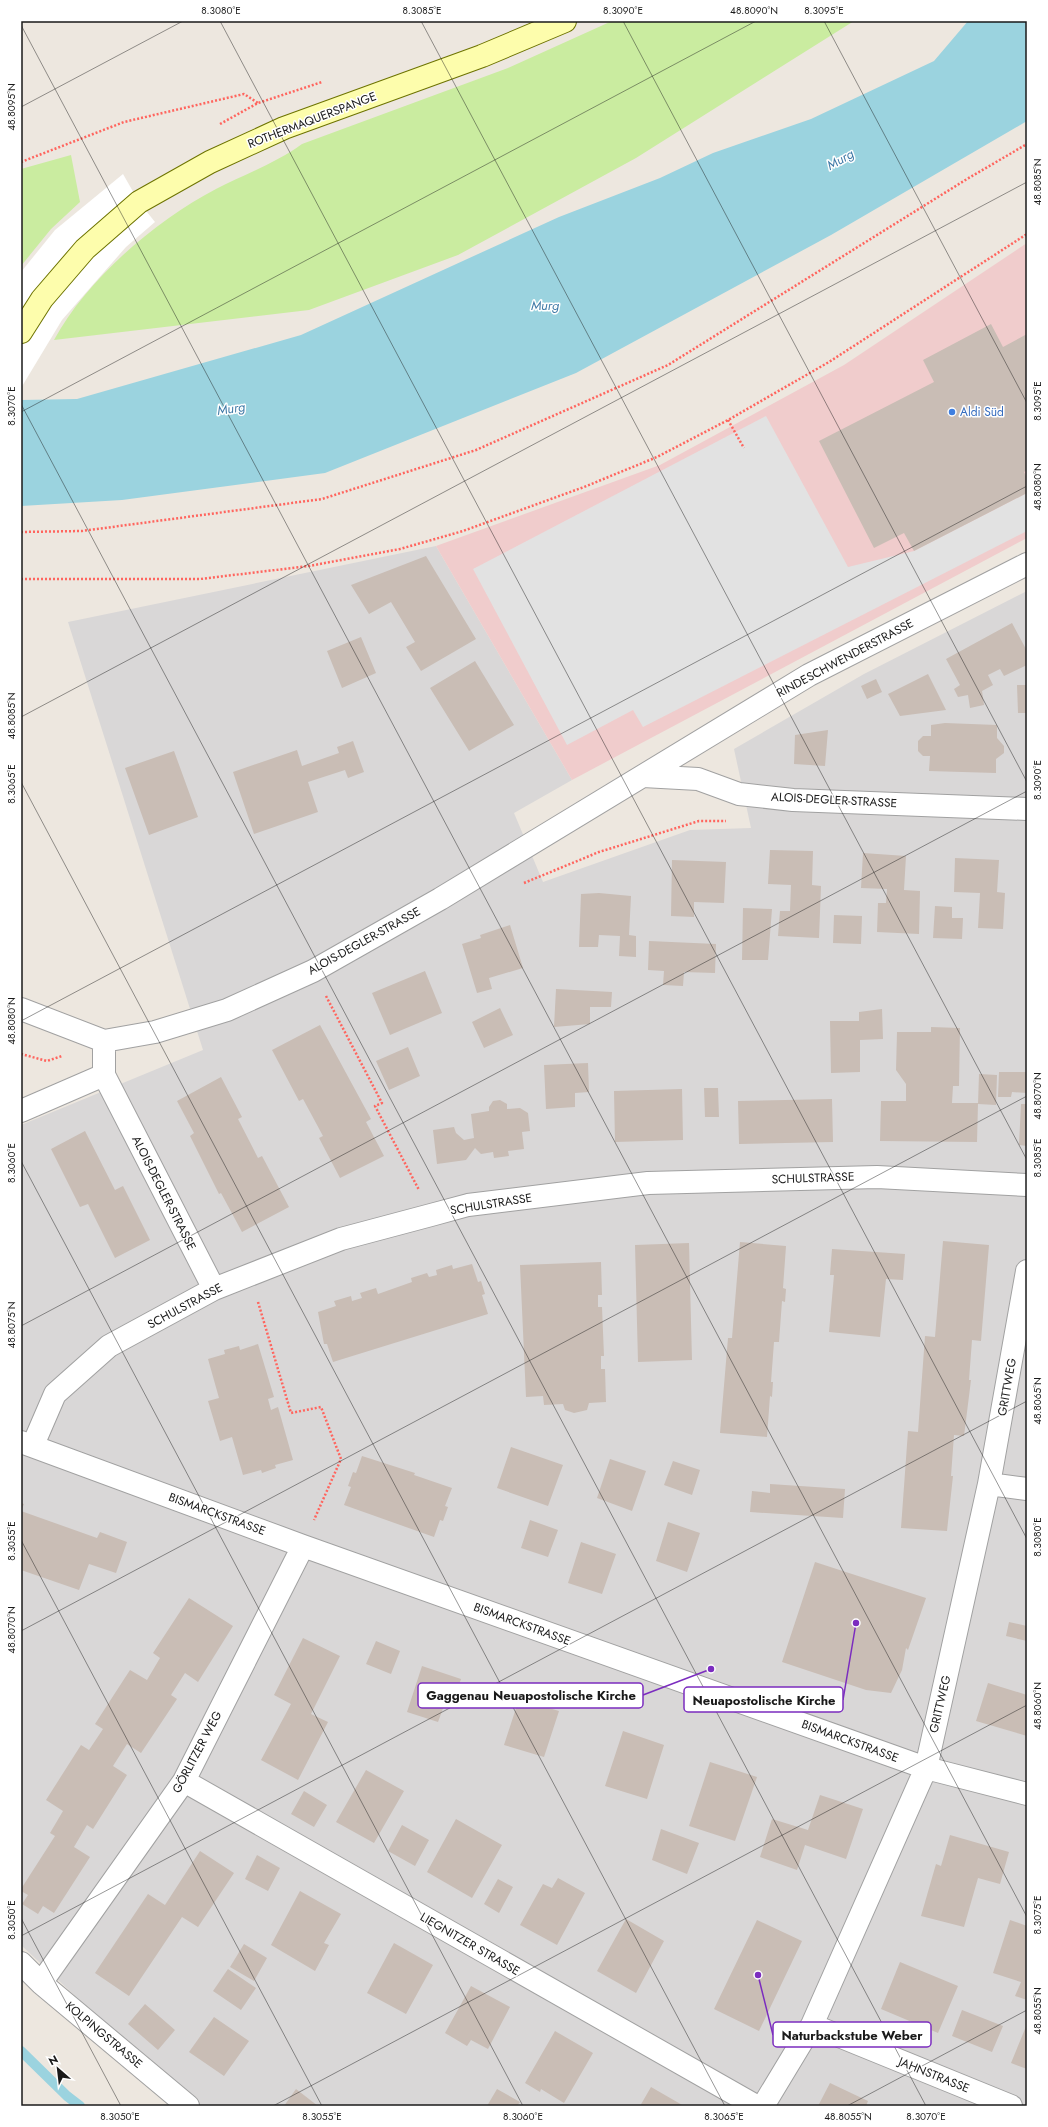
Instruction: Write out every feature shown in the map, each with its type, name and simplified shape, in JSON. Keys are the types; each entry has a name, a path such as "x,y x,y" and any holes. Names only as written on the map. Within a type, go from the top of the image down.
{"street":[{"name":"ROTHERMAQUERSPANGE","path":"21,332 42,300 85,249 139,202 210,162 284,128 482,56 565,21"},
{"name":"RINDESCHWENDERSTRASSE","path":"606,799 808,675 1027,564"},
{"name":"ALOIS-DEGLER-STRASSE","path":"643,776 698,780 739,794 793,800 1027,809"},
{"name":"ALOIS-DEGLER-STRASSE","path":"214,1289 104,1075 104,1041 154,1032 227,1010 313,971 446,895 606,799"},
{"path":"21,1009 104,1041"},
{"path":"21,1111 104,1075"},
{"name":"SCHULSTRASSE","path":"27,1444 55,1394 109,1346 214,1289 341,1239 431,1215 468,1206 648,1183 877,1177 1027,1185"},
{"name":"GRITTWEG","path":"763,2106 812,2025 926,1768 989,1484 1027,1271"},
{"name":"BISMARCKSTRASSE","path":"27,1444 303,1546 926,1768 1027,1794"},
{"path":"989,1484 1027,1489"},
{"name":"GÖRLITZER WEG","path":"41,1983 184,1781 303,1546"},
{"name":"LIEGNITZER STRASSE","path":"184,1781 756,2106"},
{"name":"KOLPINGSTRASSE","path":"21,1963 41,1983 188,2106"},
{"name":"JAHNSTRASSE","path":"812,2025 1011,2106"}],"path":[{"path":"21,162 124,122 244,94 258,103"},
{"path":"21,532 82,531 322,499 476,450 668,365 960,183 1027,144"},
{"path":"21,579 200,579 310,566 400,549 463,531 584,487 657,457 728,420 829,362 1027,234"},
{"path":"728,420 744,448"},
{"path":"522,884 607,849 699,821 728,821"},
{"path":"313,971 382,1103 375,1106 431,1215"},
{"path":"250,1275 291,1413 321,1407 341,1459 303,1546"}],"shaded area":[{"path":"1027,243 1027,538 572,780 436,546 660,465 844,365"},
{"path":"766,416 848,567 914,551 1027,493 1027,531 643,727 633,710 567,745 473,569"},
{"path":"436,546 572,780 514,813 543,882 690,830 751,828 734,749 864,674 1027,591 1027,2106 201,2106 108,2027 21,1945 21,1125 203,1050 68,622"}],"green space":[{"path":"612,21 854,21 636,158 458,255 309,310 54,340 68,317 85,295 124,254 147,235 193,202 216,189 271,163 302,144 508,68"},
{"path":"71,155 80,202 51,229 21,266 21,169"}],"water":[{"name":"Murg","path":"968,21 1027,21 1027,121 831,235 576,373 325,473 122,500 21,506 21,400 77,399 301,335 559,217 660,178 713,153 811,119 934,61"}],"pier":[{"path":"123,174 139,202 155,222 126,247 62,320 21,388 21,272 55,230"}],"building":[{"name":"Aldi Süd","path":"991,324 1003,347 1027,334 1027,470 1024,472 1027,478 1027,493 914,551 904,533 874,548 819,441 934,382 923,360"},
{"path":"426,556 476,639 421,671 406,647 415,642 391,602 369,614 351,585"},
{"path":"1012,623 1027,651 1027,665 1004,676 1000,669 988,675 993,685 982,691 984,705 970,708 968,695 958,697 954,689 960,685 946,659"},
{"path":"361,637 376,673 342,688 327,651"},
{"path":"475,661 514,725 469,751 430,688"},
{"path":"928,674 946,710 900,716 888,694"},
{"path":"876,679 882,692 867,699 861,686"},
{"path":"1017,685 1027,685 1027,713 1018,713"},
{"path":"945,723 997,725 997,738 1004,746 1004,753 996,759 996,773 929,771 930,756 923,756 918,751 918,741 923,736 931,736 931,725"},
{"path":"828,730 825,766 794,764 795,735"},
{"path":"353,741 364,772 348,778 345,770 308,782 318,812 254,834 233,772 297,750 302,766 339,753 337,747"},
{"path":"174,751 198,817 149,835 125,768"},
{"path":"770,850 813,851 812,885 821,886 819,938 778,936 780,911 790,911 791,885 768,884"},
{"path":"863,853 906,856 904,890 920,891 919,934 877,932 878,903 886,903 887,889 861,888"},
{"path":"955,858 999,860 997,892 1005,893 1003,929 978,928 980,893 954,892"},
{"path":"672,860 726,862 724,903 694,902 694,917 671,916"},
{"path":"599,893 631,896 629,935 636,936 636,957 619,956 620,936 599,935 598,947 579,947 581,894"},
{"path":"935,906 952,907 952,918 963,918 962,939 933,938"},
{"path":"743,908 772,909 768,960 742,960"},
{"path":"834,915 862,916 861,944 833,943"},
{"path":"510,925 523,968 489,978 492,989 477,993 462,944 481,938 480,935"},
{"path":"649,941 716,944 715,973 684,972 683,986 663,985 664,971 648,970"},
{"path":"425,971 442,1013 390,1035 372,993"},
{"path":"556,989 612,992 611,1007 590,1007 590,1024 554,1027"},
{"path":"500,1008 513,1035 484,1048 472,1022"},
{"path":"882,1009 883,1039 860,1040 860,1072 831,1073 830,1021 859,1021 859,1012"},
{"path":"320,1025 371,1119 366,1122 384,1156 340,1178 319,1138 323,1136 303,1099 299,1101 272,1050"},
{"path":"931,1027 960,1028 959,1086 953,1086 952,1103 978,1103 977,1142 880,1141 881,1101 906,1101 906,1084 896,1070 897,1032 931,1032"},
{"path":"408,1047 420,1076 389,1090 376,1061"},
{"path":"588,1063 589,1092 575,1093 575,1107 546,1109 544,1065"},
{"path":"999,1072 1027,1072 1027,1093 1012,1092 1011,1097 998,1097"},
{"path":"979,1074 997,1075 996,1105 978,1104"},
{"path":"221,1077 242,1117 238,1119 258,1158 262,1156 289,1207 242,1232 221,1193 219,1194 190,1136 194,1133 177,1101"},
{"path":"704,1088 718,1088 719,1117 705,1117"},
{"path":"682,1089 683,1140 615,1142 614,1091"},
{"path":"832,1099 833,1142 739,1144 738,1101"},
{"path":"500,1100 507,1104 507,1109 520,1108 528,1113 530,1131 522,1132 524,1149 508,1151 509,1156 494,1158 493,1152 481,1154 475,1148 466,1160 437,1164 433,1130 454,1127 456,1133 464,1140 474,1138 471,1114 489,1111 489,1107 493,1101"},
{"path":"1021,1104 1027,1104 1027,1146 1019,1145"},
{"path":"85,1131 115,1190 123,1186 150,1240 115,1258 88,1204 80,1207 51,1149"},
{"path":"943,1241 989,1245 981,1341 972,1340 969,1380 971,1380 964,1436 954,1435 951,1476 953,1476 947,1531 901,1528 908,1431 918,1432 925,1336 935,1337"},
{"path":"740,1242 786,1246 783,1288 786,1289 785,1302 782,1301 779,1342 774,1342 771,1382 773,1382 772,1397 770,1396 767,1437 720,1433 728,1338 732,1338"},
{"path":"689,1243 692,1360 638,1362 635,1245"},
{"path":"832,1249 905,1254 903,1280 886,1279 880,1337 829,1332 834,1275 830,1275"},
{"path":"601,1262 602,1295 598,1295 598,1307 602,1307 604,1356 601,1356 601,1369 605,1369 606,1402 589,1403 587,1410 574,1413 565,1410 563,1404 544,1405 543,1396 526,1397 520,1265"},
{"path":"472,1264 478,1282 481,1281 485,1294 482,1295 488,1314 333,1362 327,1344 324,1344 318,1312 336,1306 334,1301 351,1296 352,1301 362,1298 360,1293 376,1288 378,1294 412,1282 411,1278 427,1273 429,1277 437,1275 436,1270 452,1265 453,1269"},
{"path":"258,1344 274,1397 268,1399 271,1410 278,1407 293,1460 275,1465 276,1468 262,1473 261,1470 243,1475 232,1437 220,1441 208,1401 219,1398 208,1359 225,1354 224,1350 239,1346 240,1350"},
{"path":"511,1447 563,1465 548,1506 497,1488"},
{"path":"362,1456 415,1473 414,1475 452,1488 445,1506 448,1507 443,1521 440,1520 434,1537 344,1505 351,1487 348,1486 353,1472 356,1473"},
{"path":"610,1459 646,1471 632,1511 597,1498"},
{"path":"673,1461 700,1470 692,1495 664,1485"},
{"path":"770,1484 845,1489 843,1518 750,1512 752,1491 770,1493"},
{"path":"21,1503 24,1504 21,1511"},
{"path":"21,1511 97,1538 100,1532 127,1542 116,1573 89,1564 79,1590 21,1570"},
{"path":"530,1520 558,1530 548,1557 521,1548"},
{"path":"668,1522 700,1533 687,1572 656,1561"},
{"path":"581,1542 616,1554 602,1594 568,1583"},
{"path":"815,1562 926,1598 908,1650 906,1648 902,1670 891,1693 866,1690 782,1662"},
{"path":"189,1598 233,1626 198,1682 185,1673 171,1695 177,1699 141,1753 127,1744 113,1766 127,1775 93,1829 87,1825 74,1847 90,1857 54,1913 43,1906 38,1914 22,1904 28,1895 21,1891 21,1889 55,1836 50,1833 63,1811 46,1800 81,1745 89,1750 103,1729 95,1724 130,1670 147,1680 160,1658 153,1653"},
{"path":"1009,1622 1027,1626 1027,1641 1006,1636"},
{"path":"303,1638 340,1656 311,1714 328,1722 298,1780 261,1760 291,1704 274,1695"},
{"path":"376,1641 400,1651 391,1674 366,1664"},
{"path":"422,1666 461,1679 452,1705 445,1703 438,1722 407,1712"},
{"path":"988,1683 1027,1695 1027,1736 976,1721"},
{"path":"519,1699 559,1711 544,1757 504,1745"},
{"path":"623,1731 664,1745 647,1799 605,1786"},
{"path":"710,1762 757,1777 735,1841 689,1826"},
{"path":"366,1770 404,1791 374,1843 336,1822"},
{"path":"304,1791 327,1805 314,1827 291,1814"},
{"path":"820,1795 863,1809 846,1859 805,1845 797,1870 760,1857 772,1819 808,1830"},
{"path":"456,1819 502,1845 472,1898 427,1872"},
{"path":"402,1825 429,1840 415,1866 388,1851"},
{"path":"661,1829 699,1843 687,1874 652,1860"},
{"path":"950,1835 1009,1852 1000,1884 978,1878 964,1927 921,1916 936,1864 941,1866"},
{"path":"200,1851 234,1873 198,1927 182,1917 129,1996 95,1973 148,1894 165,1905"},
{"path":"257,1855 280,1868 268,1891 245,1879"},
{"path":"558,1878 585,1893 557,1945 520,1925 543,1884 552,1888"},
{"path":"498,1879 513,1887 499,1913 484,1904"},
{"path":"300,1891 341,1914 324,1943 329,1945 315,1971 271,1945"},
{"path":"626,1919 664,1941 636,1993 597,1971"},
{"path":"757,1920 802,1941 759,2031 714,2009"},
{"path":"1010,1920 1027,1926 1027,2000 1015,1996 1021,1982 993,1973"},
{"path":"394,1943 433,1965 406,2014 367,1993"},
{"path":"244,1944 267,1958 254,1981 230,1967"},
{"path":"900,1962 958,1986 938,2033 881,2009"},
{"path":"228,1969 256,1988 241,2010 213,1991"},
{"path":"471,1986 510,2007 488,2049 471,2040 467,2046 445,2033"},
{"path":"145,2004 175,2030 158,2050 128,2024"},
{"path":"962,2010 1003,2026 992,2052 952,2036"},
{"path":"214,2017 249,2041 224,2076 189,2052"},
{"path":"1027,2024 1027,2069 1011,2063"},
{"path":"555,2031 593,2053 564,2103 541,2089 540,2092 525,2083"},
{"path":"830,2083 868,2101 866,2106 818,2106"},
{"path":"651,2087 684,2106 640,2106"},
{"path":"296,2089 318,2106 284,2106"},
{"path":"497,2089 520,2102 517,2106 487,2106"}],"waterway":[{"path":"21,2051 67,2096 80,2106"}],"place":[{"name":"Aldi Süd","path":"952,412"},
{"name":"Neuapostolische Kirche","path":"856,1623"},
{"name":"Gaggenau Neuapostolische Kirche","path":"711,1669"},
{"name":"Naturbackstube Weber","path":"758,1975"}]}
